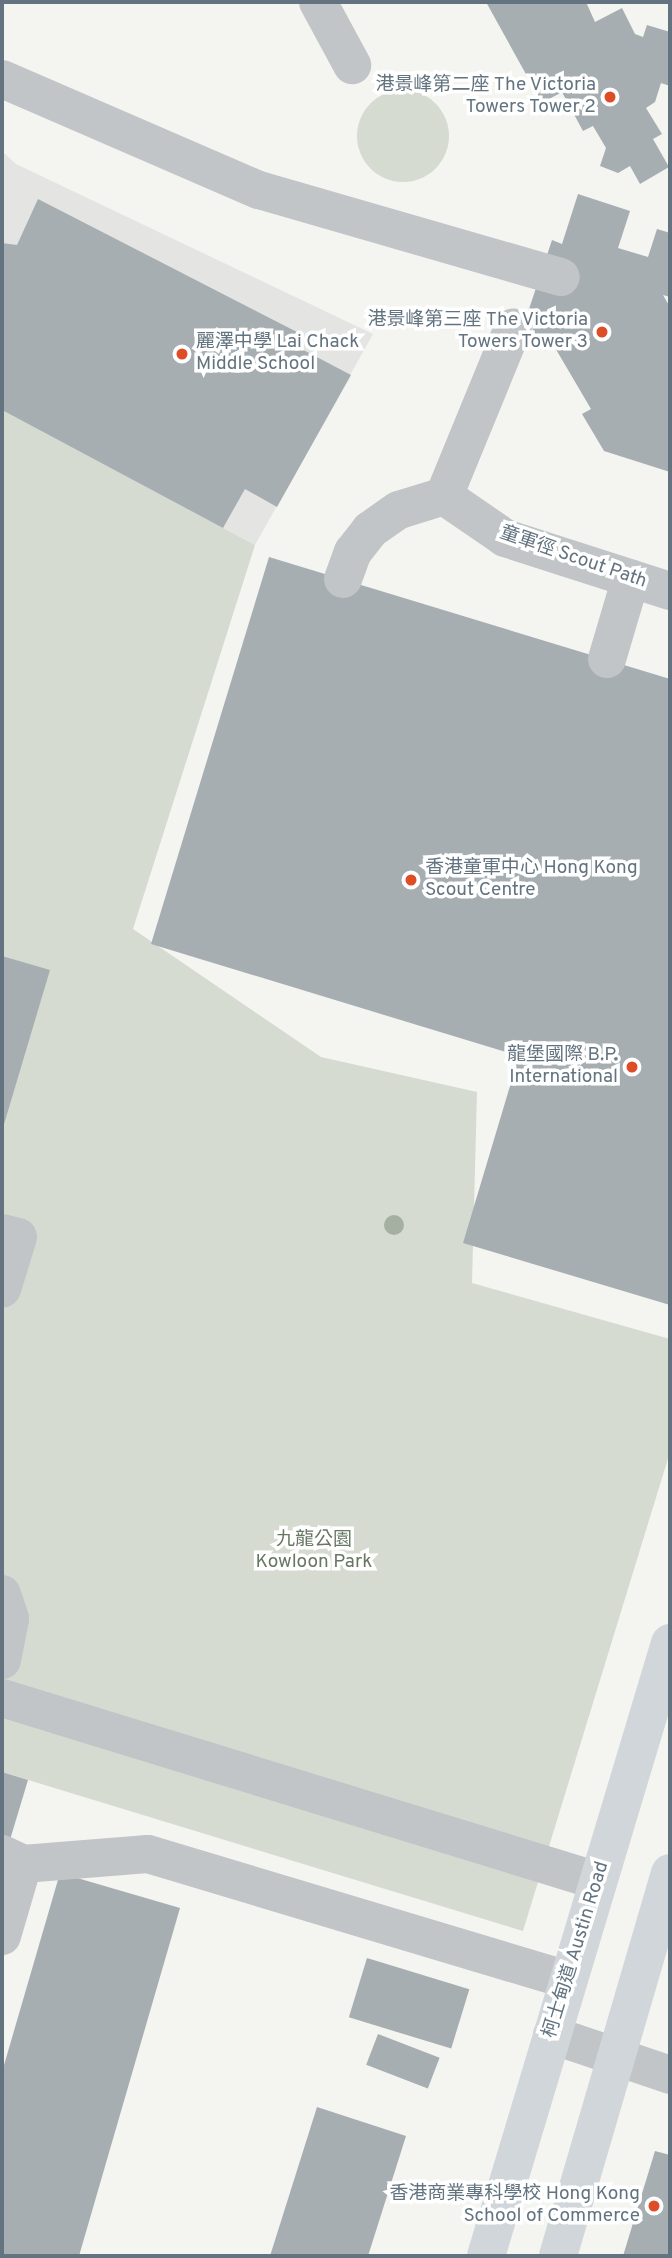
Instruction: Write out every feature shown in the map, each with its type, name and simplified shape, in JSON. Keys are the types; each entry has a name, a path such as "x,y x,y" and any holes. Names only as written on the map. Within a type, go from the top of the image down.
{"main road":[{"name":"柯士甸道 Austin Road","path":"486,2256 670,1643"},
{"path":"558,2256 670,1873"}],"street":[{"path":"318,2 352,65"},
{"path":"2,79 259,190 561,278"},
{"path":"343,579 353,552 370,530 399,510 444,496 513,328"},
{"name":"童軍徑 Scout Path","path":"444,496 505,538 670,592"},
{"path":"607,659 631,578"},
{"path":"2,1233 18,1237 2,1289"},
{"path":"2,1594 10,1619 2,1660"},
{"path":"2,1698 598,1881"},
{"path":"2,1936 13,1859 148,1854 569,1980"},
{"path":"552,2035 670,2075"}],"shaded area":[{"name":"麗澤中學 Lai Chack Middle School","path":"2,151 16,164 373,334 255,545 2,410"}],"green space":[{"path":"403,90 421,94 435,104 445,118 449,136 445,154 435,168 421,178 403,182 385,178 371,168 361,154 357,136 361,118 371,104 385,94"},
{"name":"九龍公園 Kowloon Park","path":"2,410 255,545 133,929 321,1057 477,1092 472,1283 670,1339 670,1452 523,1931 2,1772"}],"building":[{"name":"港景峰第二座 The Victoria Towers Tower 2","path":"486,2 586,2 595,22 622,8 635,34 643,37 647,25 670,32 670,86 661,83 655,102 646,108 662,134 653,139 669,167 640,184 630,166 618,173 600,166 606,148 593,126 583,131 562,92 542,103"},
{"name":"港景峰第三座 The Victoria Towers Tower 3","path":"578,194 630,211 618,248 648,257 657,229 670,233 670,297 663,295 670,307 670,472 604,451 582,414 591,409 554,346 545,351 526,318 552,240 562,244"},
{"name":"麗澤中學 Lai Chack Middle School","path":"38,199 297,332 292,344 351,375 277,507 245,489 223,528 2,410 2,243 17,245"},
{"name":"香港童軍中心 Hong Kong Scout Centre","path":"269,557 670,679 670,1305 463,1243 519,1056 151,944"},
{"path":"2,956 50,970 2,1131"},
{"path":"2,1772 28,1780 9,1843 2,1841"},
{"path":"60,1873 180,1908 79,2256 2,2256 2,2072"},
{"path":"367,1958 469,1989 451,2049 349,2017"},
{"path":"378,2034 440,2058 428,2088 366,2065"},
{"path":"317,2107 406,2136 368,2256 270,2256"},
{"name":"香港商業專科學校 Hong Kong School of Commerce","path":"655,2151 670,2155 670,2256 623,2256"}],"place":[{"name":"港景峰第二座 The Victoria Towers Tower 2","path":"610,97"},
{"name":"港景峰第三座 The Victoria Towers Tower 3","path":"602,332"},
{"name":"麗澤中學 Lai Chack Middle School","path":"182,354"},
{"name":"香港童軍中心 Hong Kong Scout Centre","path":"411,880"},
{"name":"龍堡國際 B.P. International","path":"632,1067"},
{"name":"香港商業專科學校 Hong Kong School of Commerce","path":"654,2206"}]}
